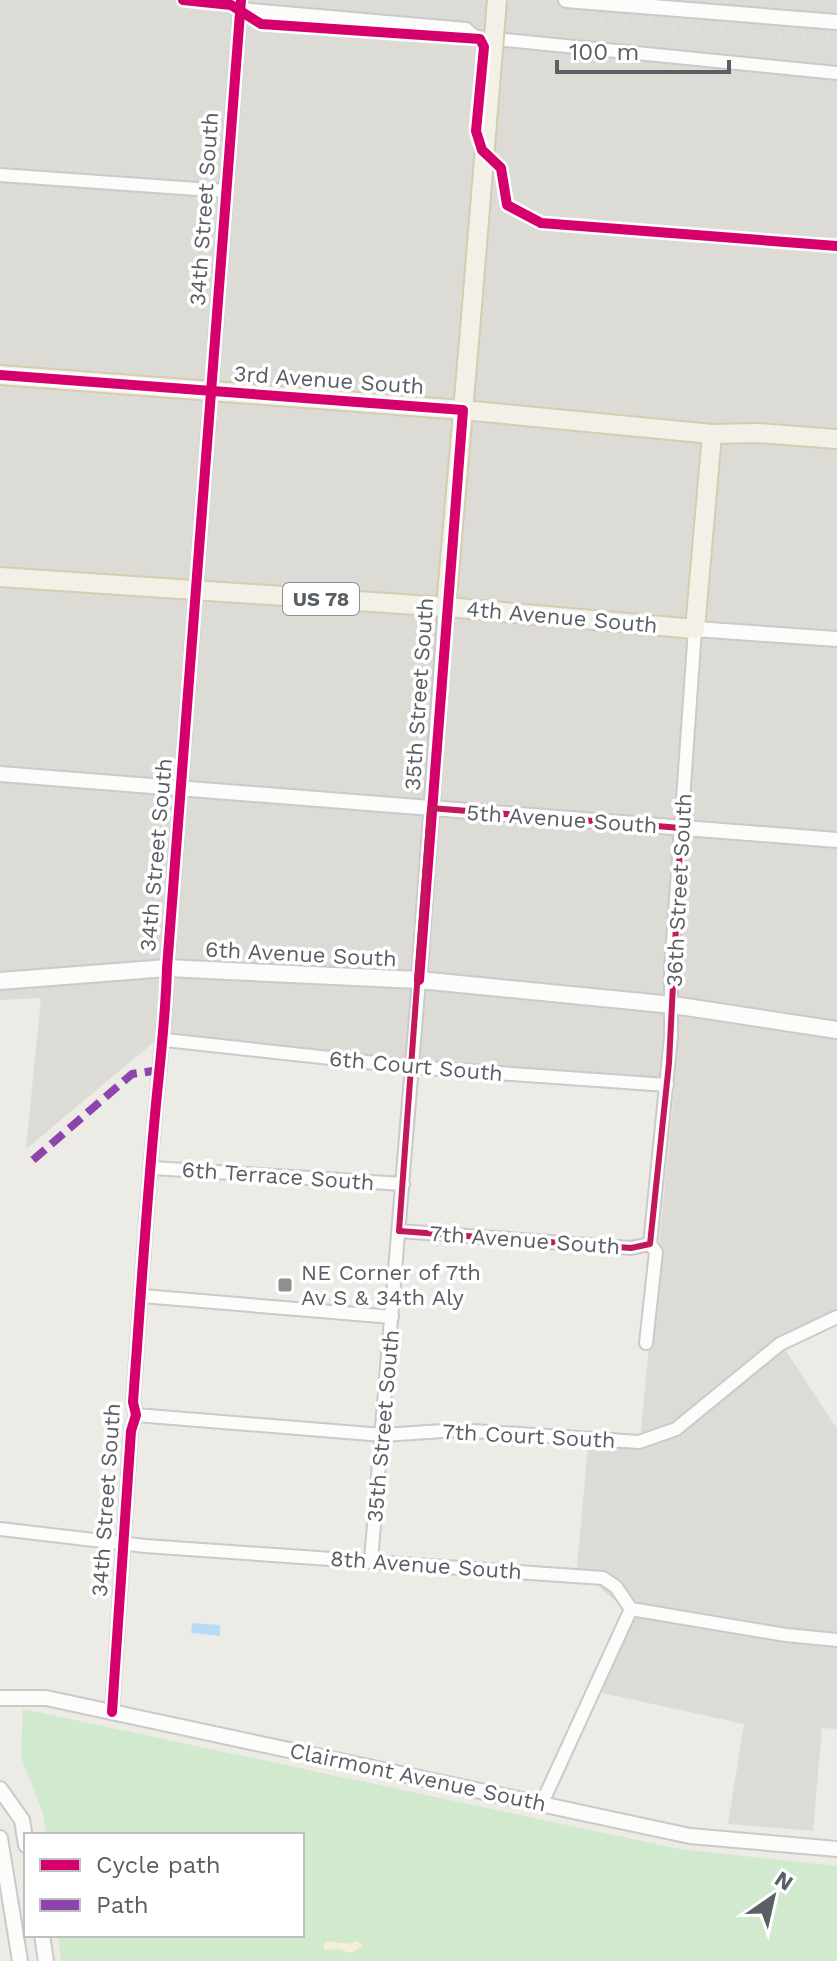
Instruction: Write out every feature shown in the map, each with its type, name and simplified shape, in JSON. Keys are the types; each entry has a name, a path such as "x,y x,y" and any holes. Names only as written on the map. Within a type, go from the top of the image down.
{"main road":[{"name":"35th Street South","path":"446,607 497,0"},
{"name":"3rd Avenue South","path":"0,375 463,410 712,434 758,433 837,439"},
{"name":"36th Street South","path":"695,629 712,434"},
{"name":"4th Avenue South","path":"0,577 446,607 695,629"},
{"name":"6th Avenue South","path":"0,981 167,968 419,980 673,1005 837,1030"}],"street":[{"path":"566,0 837,22"},
{"path":"241,5 466,29 475,37 837,73"},
{"name":"34th Street South","path":"112,1712 131,1431 136,1415 133,1402 165,1040 167,968 241,5"},
{"path":"0,175 225,191"},
{"name":"35th Street South","path":"371,1561 413,1067 446,607"},
{"name":"4th Avenue South","path":"695,629 837,639"},
{"name":"36th Street South","path":"646,1343 656,1252 650,1244 673,1005 671,970 695,629"},
{"name":"5th Avenue South","path":"0,774 837,840"},
{"name":"6th Court South","path":"165,1040 413,1067 667,1085"},
{"name":"6th Terrace South","path":"153,1168 403,1184"},
{"name":"7th Avenue South","path":"399,1231 631,1248 650,1244"},
{"path":"142,1296 392,1317"},
{"name":"7th Court South","path":"136,1415 383,1435 458,1430 639,1442 676,1429 780,1344 837,1317"},
{"name":"8th Avenue South","path":"0,1529 123,1541 145,1546 603,1578 616,1587 631,1609"},
{"path":"542,1803 631,1609 837,1640"},
{"name":"Clairmont Avenue South","path":"0,1698 46,1698 690,1836 837,1849"},
{"path":"0,1789 22,1820 24,1833"},
{"path":"0,1838 20,1961"},
{"path":"42,1937 46,1961"}],"highlighted area":[{"path":"430,808 681,828 669,1063 650,1244 631,1248 399,1231"}],"shaded area":[{"path":"0,0 837,0 837,1321 784,1348 837,1429 837,1729 822,1728 813,1831 728,1824 744,1724 589,1690 625,1609 577,1568 588,1445 639,1449 675,1082 154,1042 26,1149 41,998 0,1000"}],"green space":[{"path":"23,1709 679,1849 837,1866 837,1961 61,1961 58,1937 304,1937 304,1833 46,1833 43,1813 21,1757"}],"sand":[{"path":"328,1941 348,1944 357,1941 363,1946 351,1953 339,1949 325,1950 323,1945"}],"water":[{"path":"192,1623 220,1625 220,1636 191,1633"}],"railway":[{"path":"349,0 837,38"}],"marked path":[{"path":"33,1160 132,1074 160,1070"}],"cycle path":[{"path":"183,0 231,5 261,24 480,39 484,47 476,131 482,150 501,168 507,205 541,223 837,246"},
{"path":"112,1712 131,1431 136,1415 133,1402 147,1203 165,1012 241,0"},
{"path":"0,375 463,410 419,980"}],"place":[{"name":"NE Corner of 7th Av S & 34th Aly","path":"285,1285"}]}
